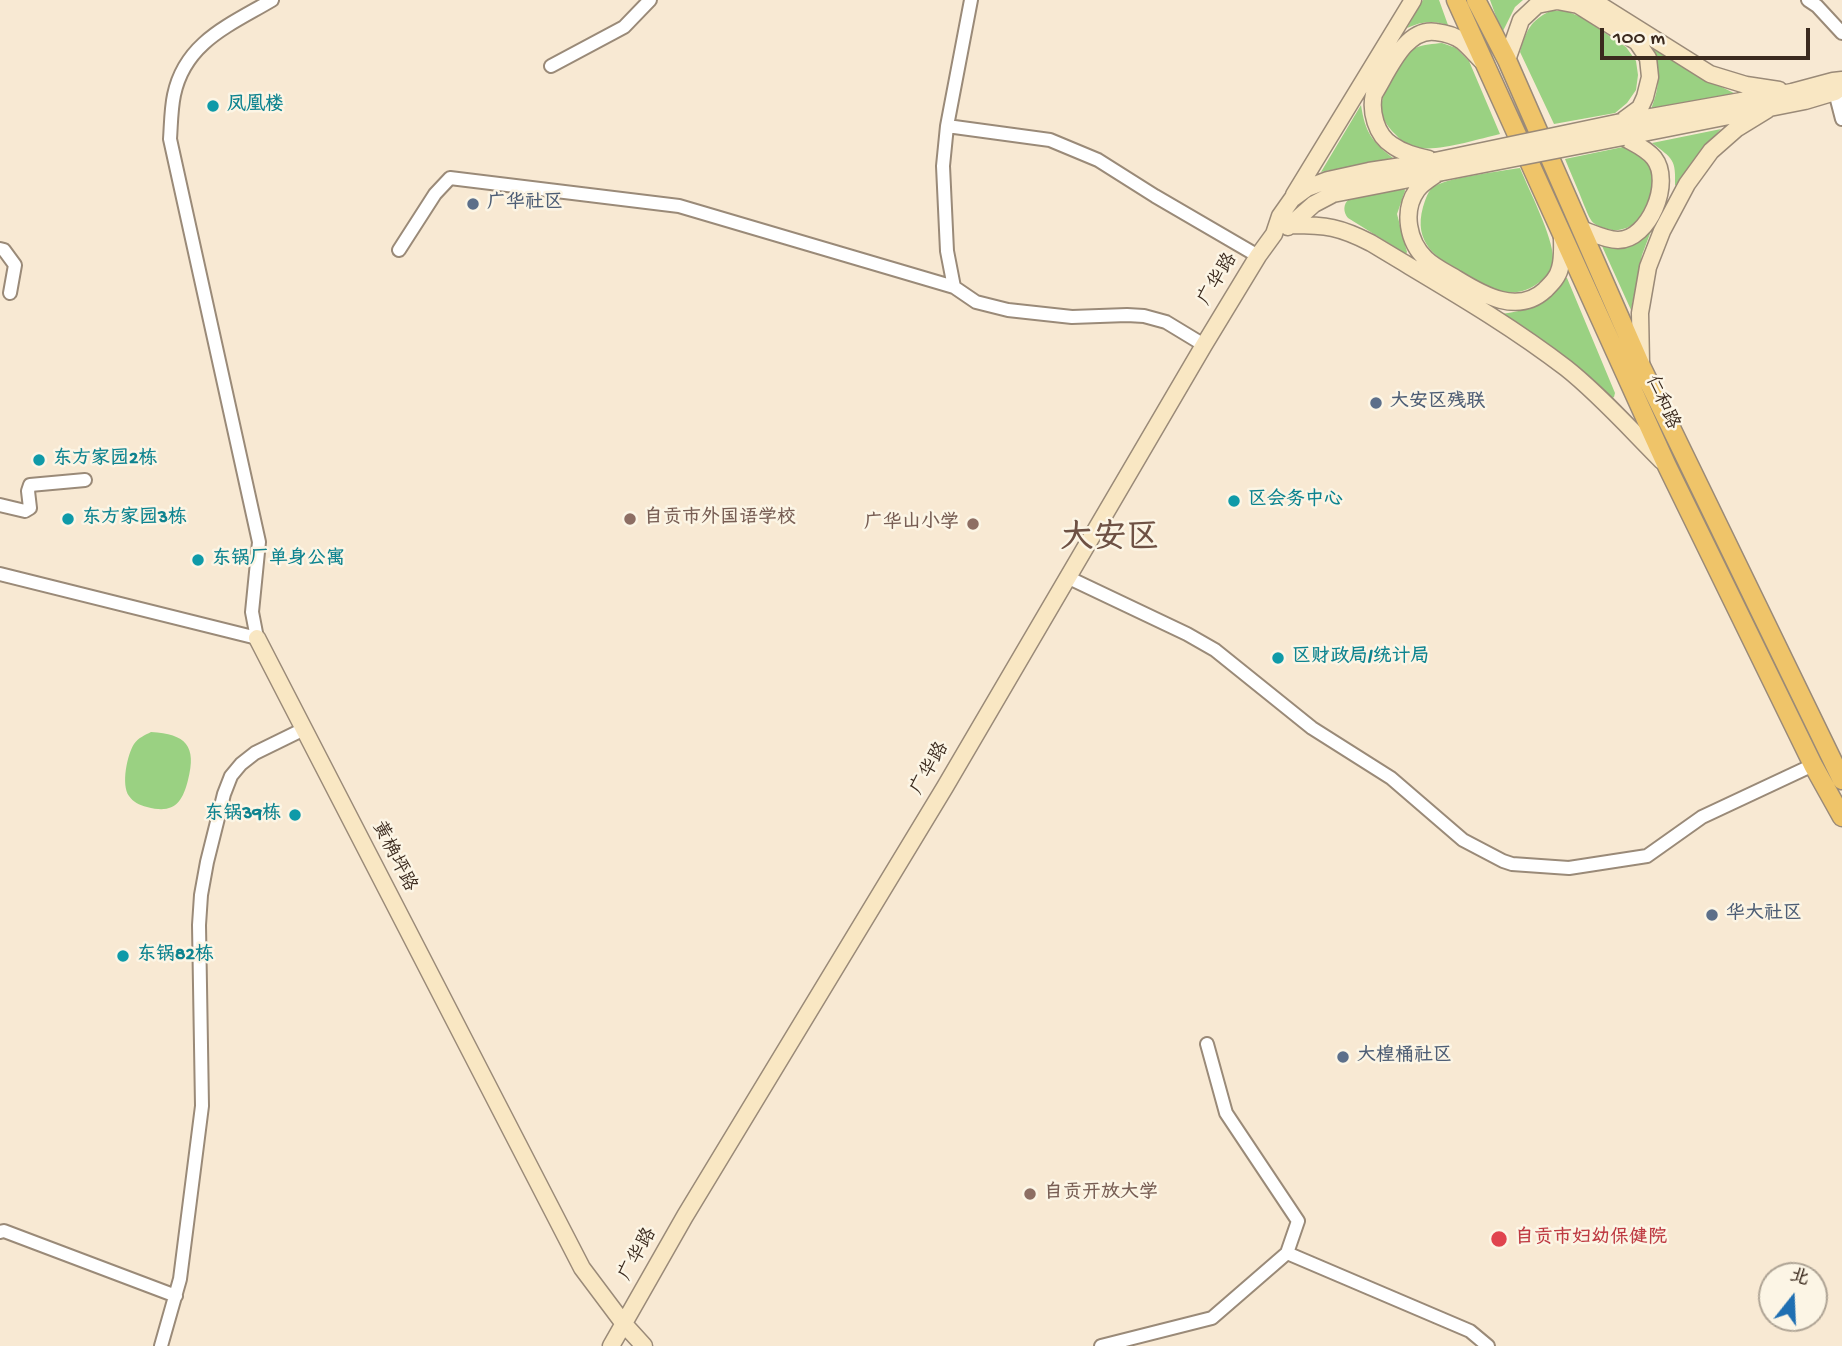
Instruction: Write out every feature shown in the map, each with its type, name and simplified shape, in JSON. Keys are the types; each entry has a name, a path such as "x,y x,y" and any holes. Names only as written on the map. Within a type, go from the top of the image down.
{"main road":[{"name":"广华路","path":"611,1346 685,1216 945,787 1204,345 1274,234 1280,216 1413,0"},
{"name":"仁和路","path":"1456,0 1667,466 1813,765 1842,817"},
{"name":"仁和路","path":"1476,0 1507,60 1641,366 1842,780"},
{"path":"1592,0 1710,74 1746,85 1792,92"},
{"path":"1507,60 1521,20 1537,5 1557,1 1578,5 1637,43 1648,58 1650,77 1645,97 1640,108 1622,130"},
{"path":"1436,167 1389,144 1374,118 1374,94 1404,45 1413,36 1430,31 1460,39 1486,65"},
{"path":"1274,234 1292,225 1314,204 1333,194 1436,167 1622,130 1833,81 1840,87"},
{"path":"1622,130 1767,110 1840,87"},
{"path":"1641,366 1640,313 1648,267 1661,231 1687,184 1711,151 1736,129 1767,110"},
{"path":"1581,229 1618,240 1641,230 1650,218 1661,186 1661,173 1655,159 1622,130"},
{"path":"1292,199 1307,188 1328,180 1369,171 1436,167"},
{"path":"1436,167 1413,199 1409,224 1412,236 1417,248 1428,261 1472,289 1507,302 1520,302 1542,293 1558,275 1562,264 1562,236"},
{"path":"1292,225 1338,228 1371,243 1526,339 1569,370 1667,466"},
{"name":"黄桷坪路","path":"257,638 582,1268 644,1346"}],"street":[{"path":"0,574 257,638 252,612 259,542 170,139 174,94 186,63 208,38 272,0"},
{"path":"551,66 624,27 650,0"},
{"path":"954,287 947,251 943,166 947,126 971,0"},
{"path":"1808,0 1842,33"},
{"path":"1840,87 1842,120"},
{"path":"947,126 1050,140 1098,160 1258,256"},
{"path":"399,250 435,194 450,178 679,206 954,287 976,302 1008,310 1072,317 1144,316 1166,322 1204,345"},
{"path":"0,250 4,250 15,265 10,293"},
{"path":"0,505 25,511 30,508 30,485 85,480"},
{"path":"1067,578 1187,634 1215,650 1312,728 1391,778 1463,840 1512,864 1569,868 1647,856 1702,817 1813,765"},
{"path":"161,1346 180,1279 202,1106 199,925 207,862 224,794 232,776 241,764 255,753 304,729"},
{"path":"1101,1346 1212,1318 1287,1254 1298,1221 1226,1113 1207,1044"},
{"path":"0,1232 4,1231 176,1296"},
{"path":"1287,1254 1470,1331 1488,1346"}],"green space":[{"path":"1423,0 1439,0 1448,25 1427,22 1407,28"},
{"path":"1490,0 1523,0 1515,7 1502,33"},
{"path":"1550,11 1566,11 1581,17 1626,47 1636,61 1636,90 1627,103 1615,113 1554,124 1520,52 1530,27"},
{"path":"1442,43 1456,48 1469,61 1500,134 1449,146 1420,148 1404,142 1389,127 1382,112 1383,97 1402,62 1415,48"},
{"path":"1650,45 1703,78 1736,94 1651,109 1658,77"},
{"path":"1361,105 1371,136 1393,158 1321,172"},
{"path":"1721,129 1675,186 1672,160 1652,143"},
{"path":"1623,147 1647,159 1653,169 1653,195 1640,219 1630,226 1618,230 1602,228 1588,215 1565,159"},
{"path":"1520,168 1545,226 1553,262 1541,281 1531,288 1511,292 1492,289 1473,280 1436,255 1424,240 1421,220 1427,195 1438,184"},
{"path":"1404,187 1397,214 1406,254 1348,218 1344,208 1349,199"},
{"path":"1651,231 1642,255 1631,310 1602,246 1629,246"},
{"path":"1566,278 1615,393 1611,399 1543,341 1499,314 1537,305"},
{"path":"151,732 180,739 186,744 191,758 186,788 179,801 170,808 156,809 141,805 132,800 125,785 131,749 138,740"}],"place":[{"name":"凤凰楼","path":"213,106"},
{"name":"广华社区","path":"473,204"},
{"name":"大安区残联","path":"1376,403"},
{"name":"东方家园2栋","path":"39,460"},
{"name":"区会务中心","path":"1234,501"},
{"name":"东方家园3栋","path":"68,519"},
{"name":"自贡市外国语学校","path":"630,519"},
{"name":"广华山小学","path":"973,524"},
{"name":"东锅厂单身公寓","path":"198,560"},
{"name":"区财政局/统计局","path":"1278,658"},
{"name":"东锅39栋","path":"295,815"},
{"name":"华大社区","path":"1712,915"},
{"name":"东锅82栋","path":"123,956"},
{"name":"大楻桶社区","path":"1343,1057"},
{"name":"自贡开放大学","path":"1030,1194"},
{"name":"自贡市妇幼保健院","path":"1499,1239"}],"district":[{"name":"大安区","path":"1110,541"}]}
